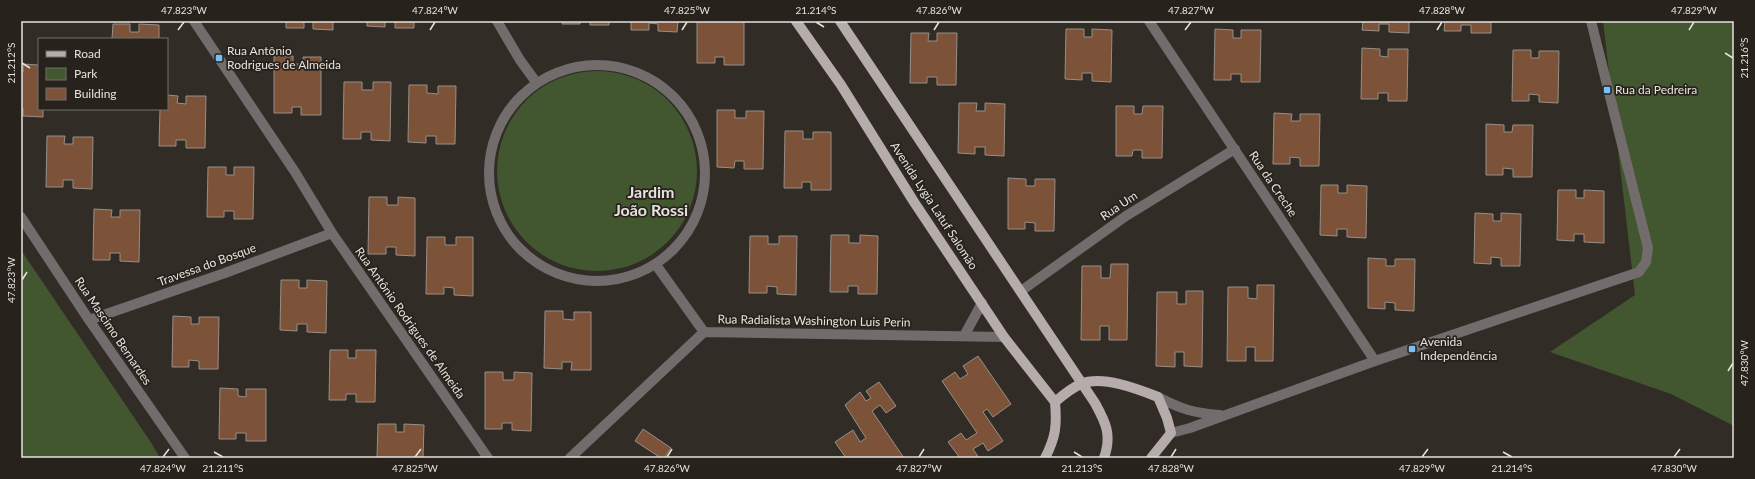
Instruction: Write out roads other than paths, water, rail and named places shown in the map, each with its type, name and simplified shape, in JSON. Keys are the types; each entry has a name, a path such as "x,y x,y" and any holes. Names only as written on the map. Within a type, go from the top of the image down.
{"main road":[{"path":"787,21 791,21"},
{"name":"Avenida Lygia Latuf Salomão","path":"796,21 841,84 914,202 1004,337 1055,402"},
{"name":"Avenida Lygia Latuf Salomão","path":"840,21 891,100 1083,383"},
{"path":"1045,458 1054,439 1057,422 1055,402 1068,391 1083,383 1103,381 1133,387 1158,397 1167,418 1171,433 1151,458"},
{"path":"1083,383 1106,423 1109,443 1104,458"}],"street":[{"name":"Rua Antônio Rodrigues de Almeida","path":"194,21 295,172 332,233 488,458"},
{"path":"497,21 520,60 536,82"},
{"name":"Rua da Creche","path":"1149,21 1375,361"},
{"path":"1171,433 1190,428 1375,361 1639,272 1646,262 1648,248 1591,21"},
{"path":"595,64 626,68 654,81 678,101 696,127 704,157 705,188 696,218 680,244 656,265 625,278 591,282 571,278 558,275 528,258 505,232 491,201 487,168 494,134 511,105 536,82 564,69 595,64"},
{"name":"Rua Um","path":"1021,291 1126,216 1235,149"},
{"name":"Rua Mascimo Bernardes","path":"21,217 89,320 185,458"},
{"name":"Travessa do Bosque","path":"89,320 225,273 332,233"},
{"path":"656,265 704,332"},
{"path":"964,336 982,303"},
{"name":"Rua Radialista Washington Luis Perin","path":"570,458 704,332 1004,337"},
{"path":"1158,397 1179,408 1197,414 1224,415"}],"place":[{"name":"Rua Antônio Rodrigues de Almeida","path":"219,58"},
{"name":"Rua da Pedreira","path":"1607,90"},
{"name":"Avenida Independência","path":"1412,349"}],"district":[{"name":"Jardim João Rossi","path":"651,201"}]}
